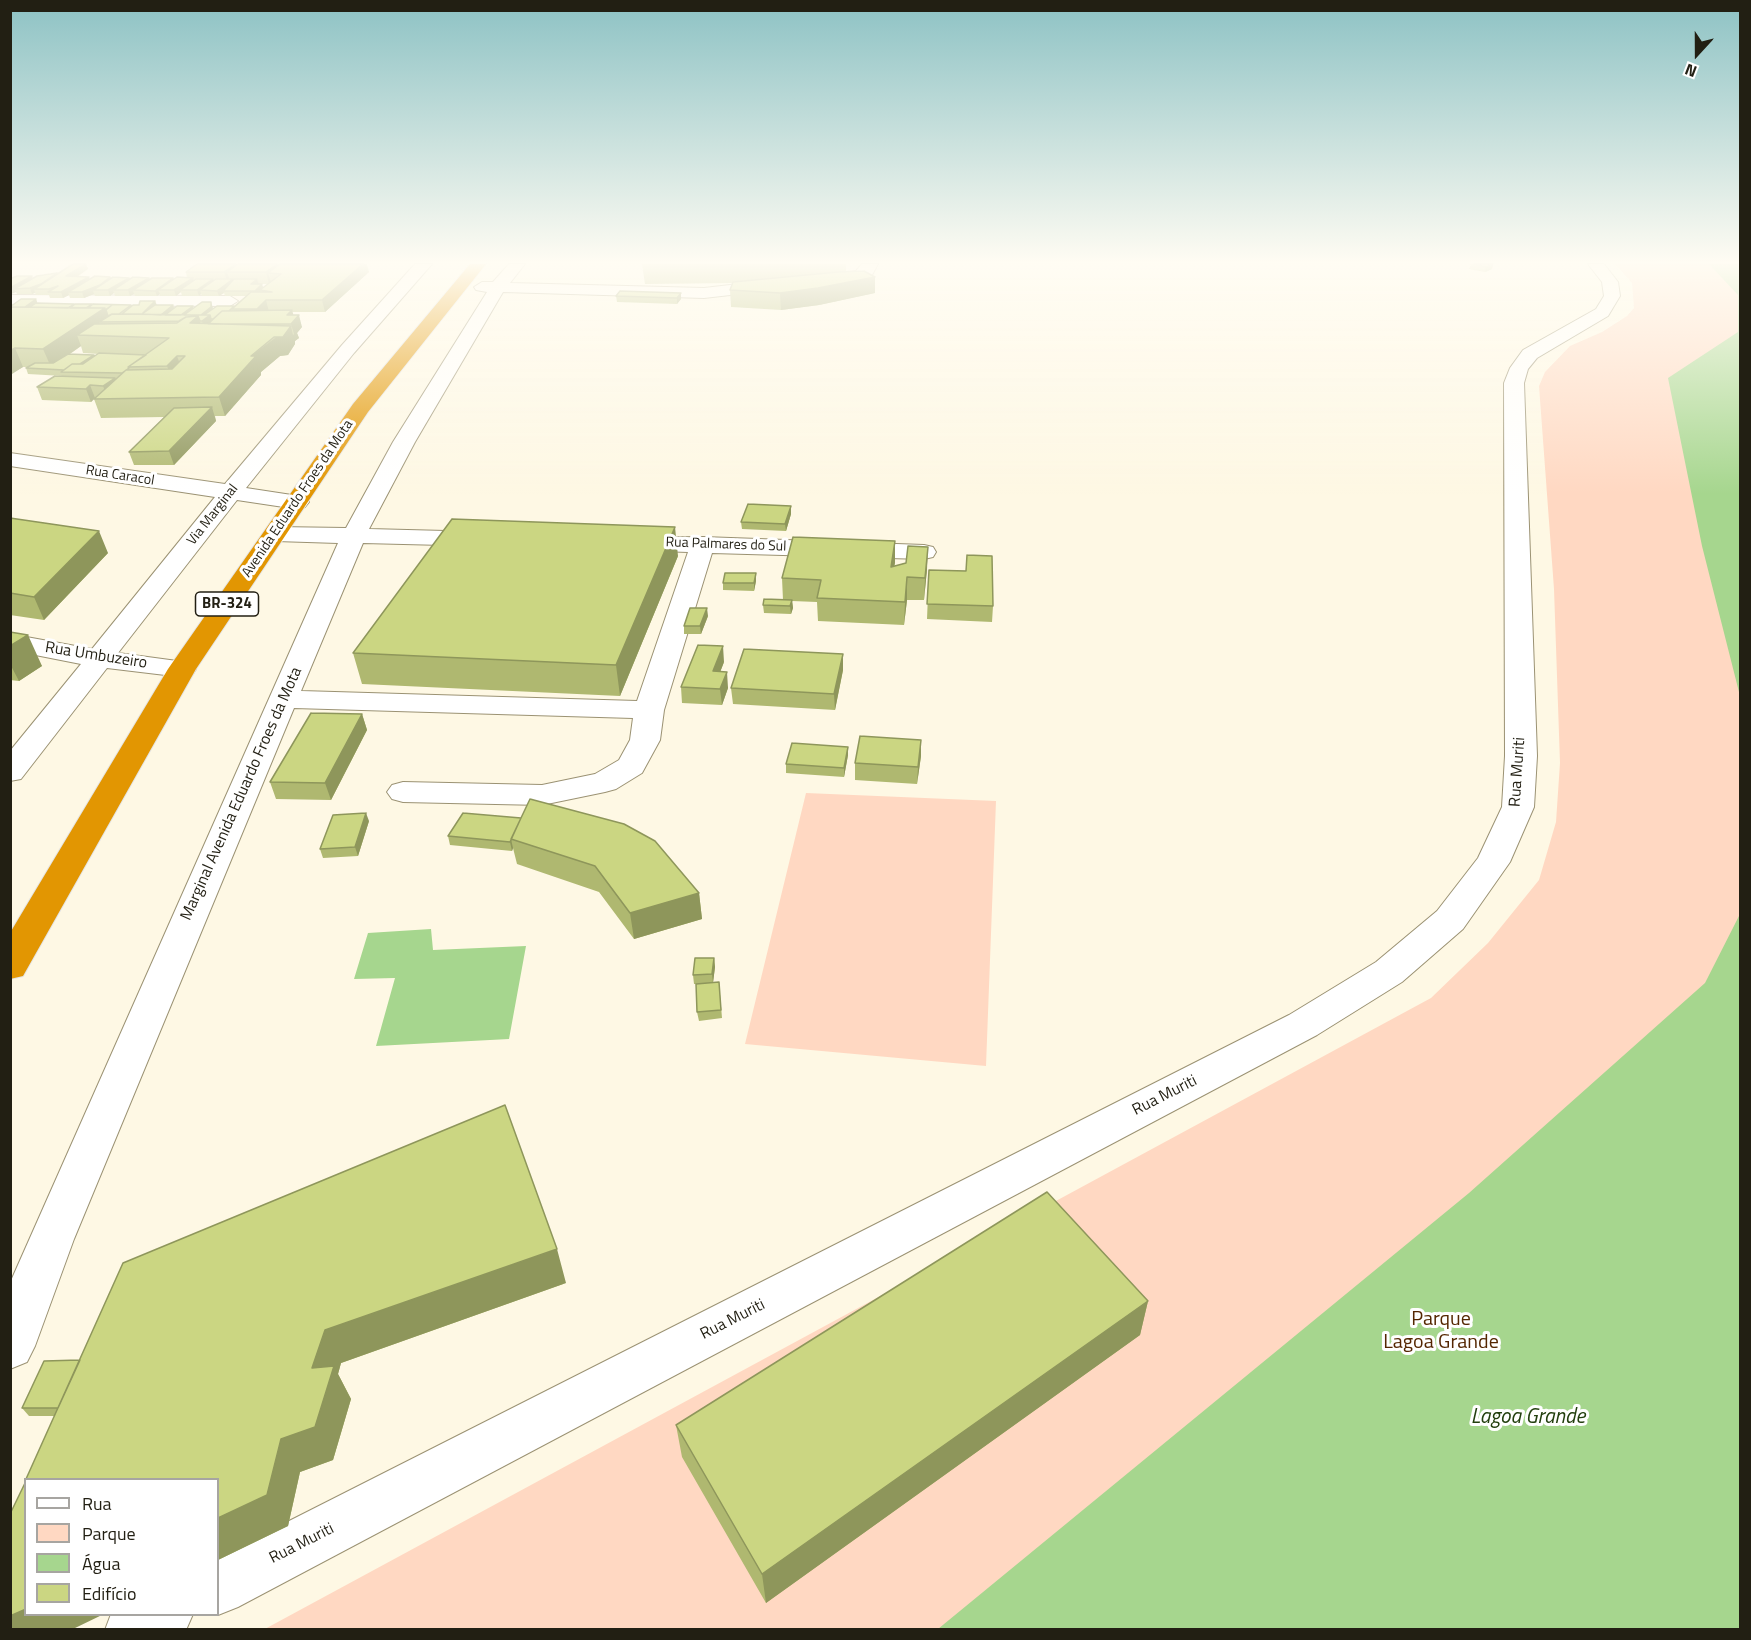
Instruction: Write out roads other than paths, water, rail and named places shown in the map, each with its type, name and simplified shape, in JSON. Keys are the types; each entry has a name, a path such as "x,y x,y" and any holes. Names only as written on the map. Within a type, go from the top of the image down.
{"highway":[{"name":"Avenida Eduardo Froes da Mota","path":"10,966 182,669 360,408 415,341"}],"street":[{"name":"Via Marginal","path":"10,772 230,493 356,341"},
{"name":"Marginal Avenida Eduardo Froes da Mota","path":"10,1346 51,1239 354,535 404,442 466,341"},
{"name":"Rua Muriti","path":"219,1586 1303,1025 1389,972 1450,920 1493,862 1518,807 1521,756 1514,383 1519,368 1530,354 1553,341"},
{"name":"Rua Caracol","path":"10,459 297,502"},
{"path":"276,534 505,539"},
{"name":"Rua Palmares do Sul","path":"610,542 924,552"},
{"path":"403,792 542,795 605,782 631,766 645,741 649,710 703,544"},
{"name":"Rua Umbuzeiro","path":"10,642 101,659 182,669"},
{"path":"282,699 649,710"},
{"path":"134,1629 160,1616"}],"water":[{"path":"1725,341 1740,341 1740,696 1702,546 1668,378"},
{"name":"Lagoa Grande","path":"1740,914 1740,1629 938,1629 1469,1193 1705,983"},
{"path":"431,929 433,950 526,946 509,1039 376,1046 395,978 354,979 368,933"}],"park label":[{"name":"Parque Lagoa Grande","path":"1441,1332"}]}
